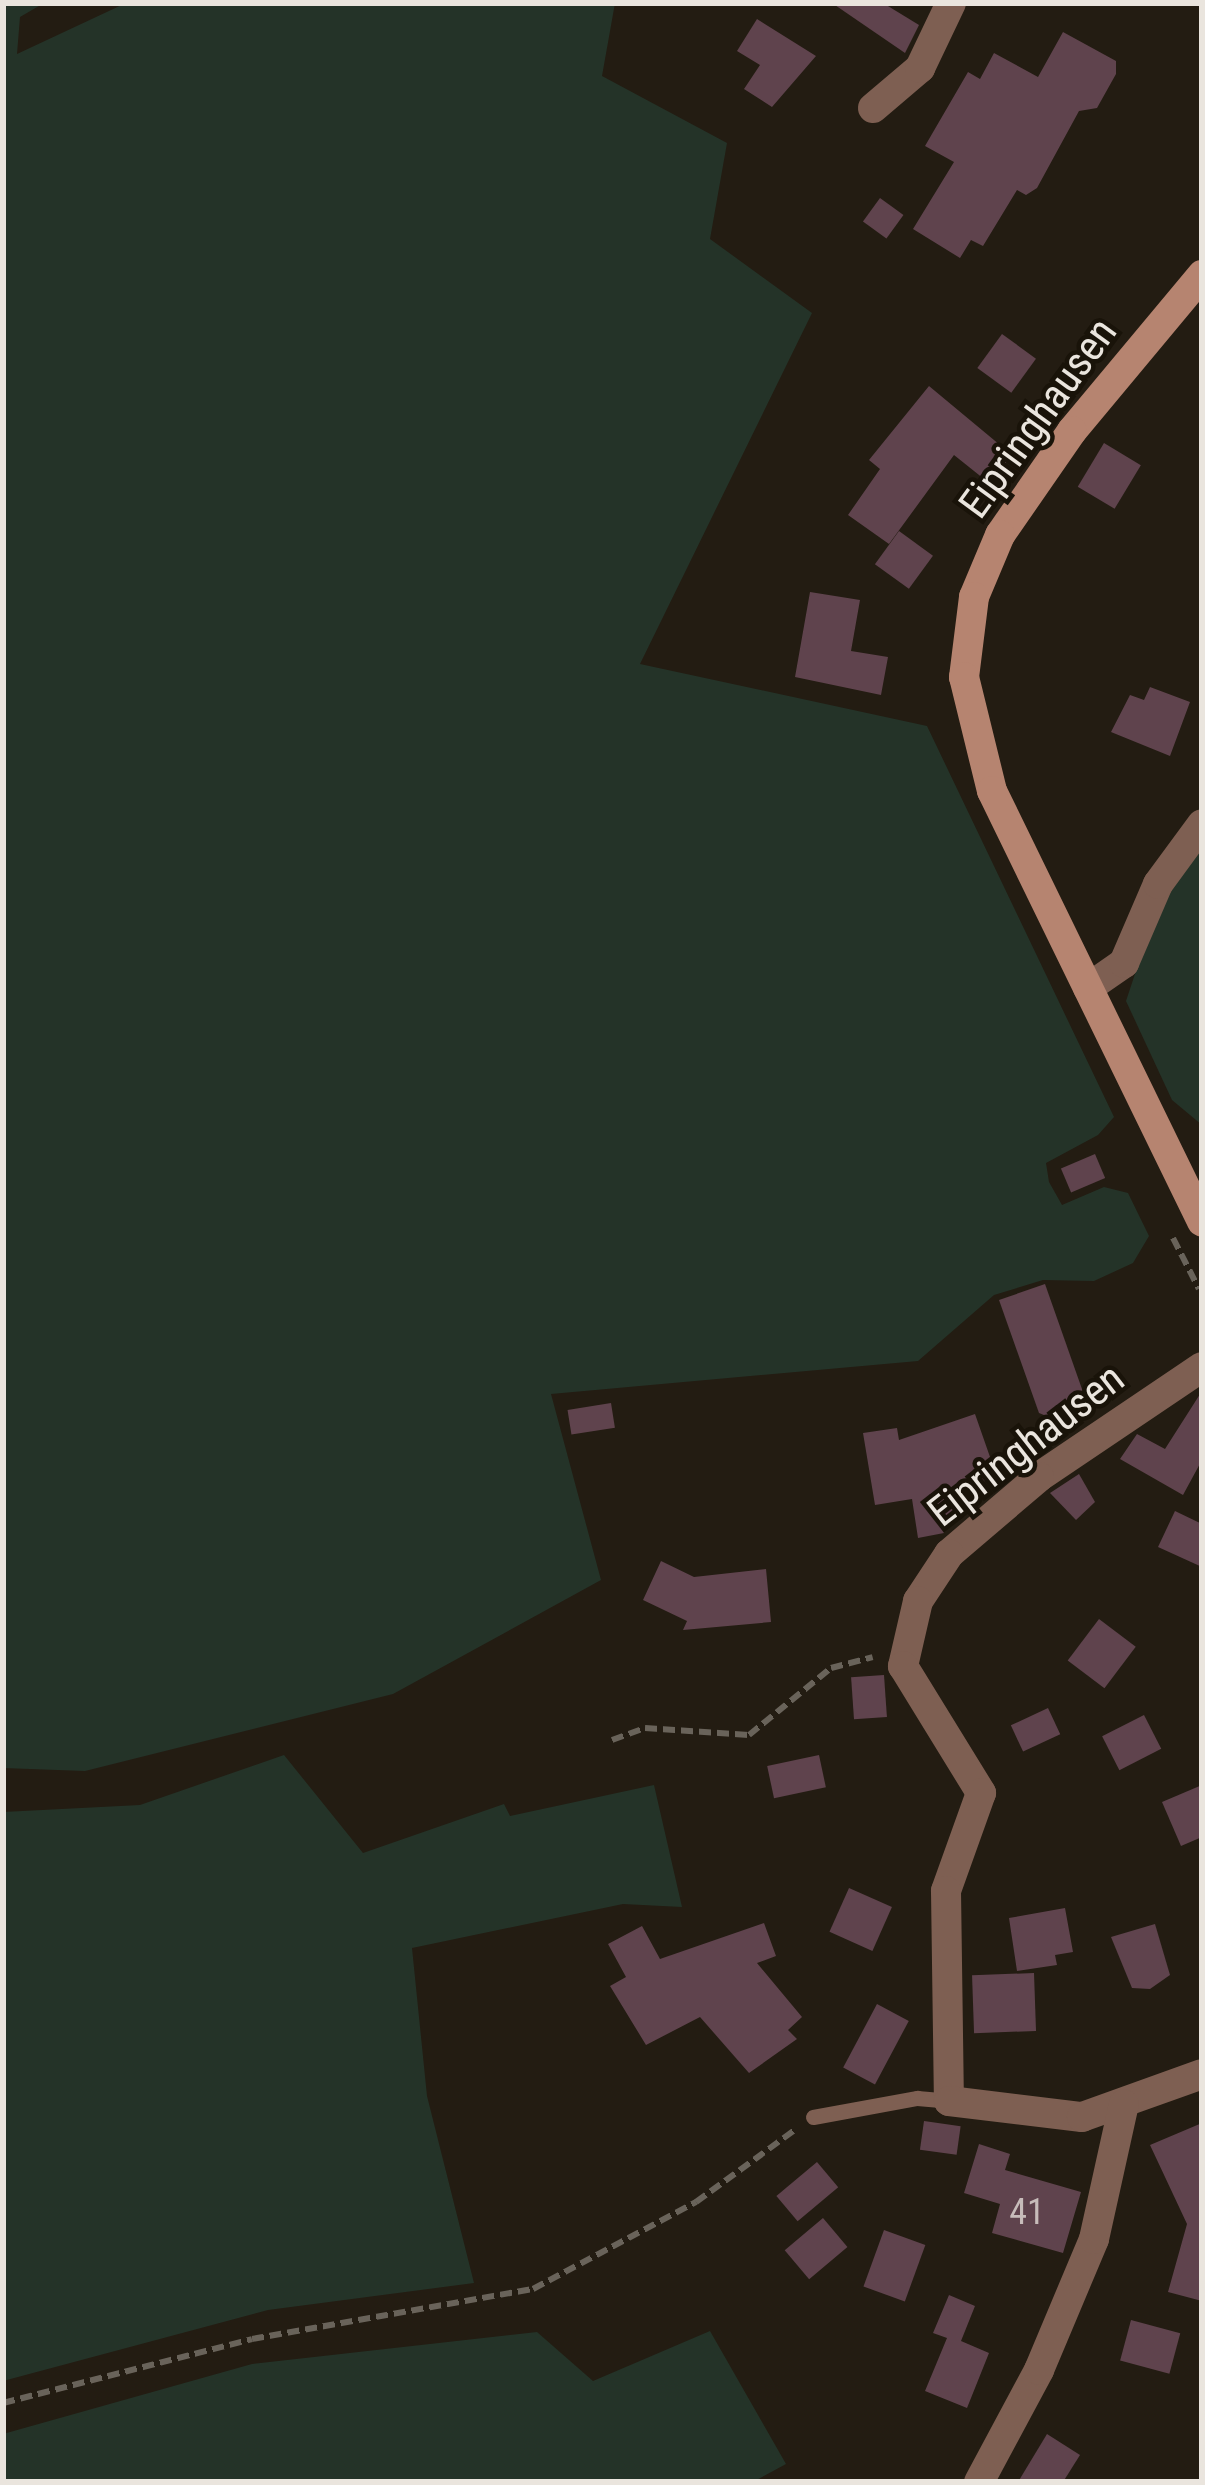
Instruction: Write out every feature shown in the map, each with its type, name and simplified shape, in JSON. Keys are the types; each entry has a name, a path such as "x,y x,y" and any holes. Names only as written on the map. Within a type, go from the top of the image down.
{"main road":[{"name":"Eipringhausen","path":"1202,275 1011,517 981,576 965,637 967,701 984,771 1202,1221"}],"street":[{"path":"873,108 920,68 951,3"},
{"path":"1088,988 1124,963 1158,884 1202,824"},
{"name":"Eipringhausen","path":"903,1654 918,1601 949,1554 1039,1477 1202,1367"},
{"path":"903,1654 912,1688 972,1768 981,1793 946,1892 949,2102 1082,2117 1202,2074"},
{"path":"979,2482 1039,2370 1094,2239 1124,2104"}],"lane":[{"path":"814,2117 916,2098 949,2102"}],"path":[{"path":"612,1740 645,1728 749,1735 831,1668 903,1654"},
{"path":"3,2403 252,2338 533,2289 696,2202 814,2117"}],"green space":[{"path":"3,3 44,3 20,17 17,54 126,3 615,3 602,76 727,143 710,239 812,313 640,664 927,726 1114,1117 1098,1135 1046,1163 1049,1182 1062,1205 1104,1187 1128,1193 1149,1236 1133,1263 1094,1281 1043,1280 994,1295 918,1361 551,1394 601,1580 393,1694 85,1771 3,1768"},
{"path":"1202,842 1202,1125 1172,1100 1126,1001 1153,920"},
{"path":"284,1755 363,1853 504,1804 510,1816 654,1785 682,1907 623,1904 412,1948 427,2096 474,2283 268,2310 3,2381 3,1812 140,1805"},
{"path":"710,2331 786,2464 753,2482 3,2482 3,2434 252,2364 537,2332 593,2381"}],"building":[{"path":"832,3 883,3 919,25 905,53"},
{"path":"757,19 816,56 772,107 744,89 760,65 737,51"},
{"path":"1063,32 1116,61 1116,74 1097,108 1079,111 1037,188 1026,195 1017,190 983,246 971,240 960,258 913,229 954,162 925,146 968,72 980,79 994,53 1038,77"},
{"path":"880,198 903,215 886,239 863,221"},
{"path":"1002,334 1036,359 1011,393 977,368"},
{"path":"929,386 1012,455 989,483 954,455 889,544 848,515 880,469 869,460"},
{"path":"1104,443 1141,465 1115,509 1078,487"},
{"path":"899,531 933,556 909,589 875,564"},
{"path":"810,592 860,600 851,651 888,657 881,695 795,677"},
{"path":"1150,687 1190,702 1170,756 1111,732 1130,695 1144,700"},
{"path":"1095,1154 1105,1178 1071,1192 1061,1168"},
{"path":"1045,1284 1089,1409 1056,1420 1039,1413 999,1300"},
{"path":"1202,1391 1202,1460 1183,1495 1120,1459 1137,1434 1165,1449"},
{"path":"611,1403 615,1428 571,1435 568,1410"},
{"path":"975,1414 997,1477 952,1493 956,1514 940,1517 944,1533 918,1538 912,1499 875,1505 863,1433 897,1428 899,1440"},
{"path":"1079,1474 1095,1502 1076,1520 1050,1493"},
{"path":"1175,1511 1202,1524 1202,1567 1158,1547"},
{"path":"661,1561 694,1577 766,1569 771,1622 683,1630 687,1621 643,1600"},
{"path":"1099,1619 1136,1647 1104,1688 1068,1661"},
{"path":"884,1675 887,1717 854,1719 851,1677"},
{"path":"1048,1708 1060,1734 1023,1752 1011,1725"},
{"path":"1144,1715 1161,1749 1119,1770 1102,1736"},
{"path":"819,1755 826,1787 774,1798 767,1766"},
{"path":"1202,1785 1202,1837 1181,1846 1162,1802"},
{"path":"849,1888 892,1907 872,1951 829,1932"},
{"path":"1065,1908 1073,1952 1055,1955 1057,1965 1017,1971 1009,1918"},
{"path":"764,1923 776,1956 757,1963 802,2017 788,2030 797,2039 749,2073 700,2017 646,2045 610,1986 626,1977 608,1944 642,1926 660,1959"},
{"path":"1155,1924 1170,1975 1150,1989 1132,1988 1111,1937"},
{"path":"1034,1973 1036,2031 974,2033 972,1975"},
{"path":"877,2004 909,2021 875,2084 843,2068"},
{"path":"924,2121 961,2126 957,2155 920,2150"},
{"path":"1202,2123 1202,2301 1168,2292 1187,2224 1150,2145"},
{"path":"979,2144 1010,2154 1005,2170 1081,2192 1063,2253 992,2233 1000,2204 964,2193"},
{"path":"817,2162 838,2187 798,2221 776,2196"},
{"path":"823,2218 847,2247 809,2279 785,2250"},
{"path":"884,2230 925,2245 905,2301 863,2286"},
{"path":"949,2295 975,2306 961,2341 989,2353 967,2408 925,2391 947,2338 933,2333"},
{"path":"1131,2320 1180,2333 1169,2374 1120,2361"},
{"path":"1047,2434 1080,2455 1063,2482 1018,2482"}]}
